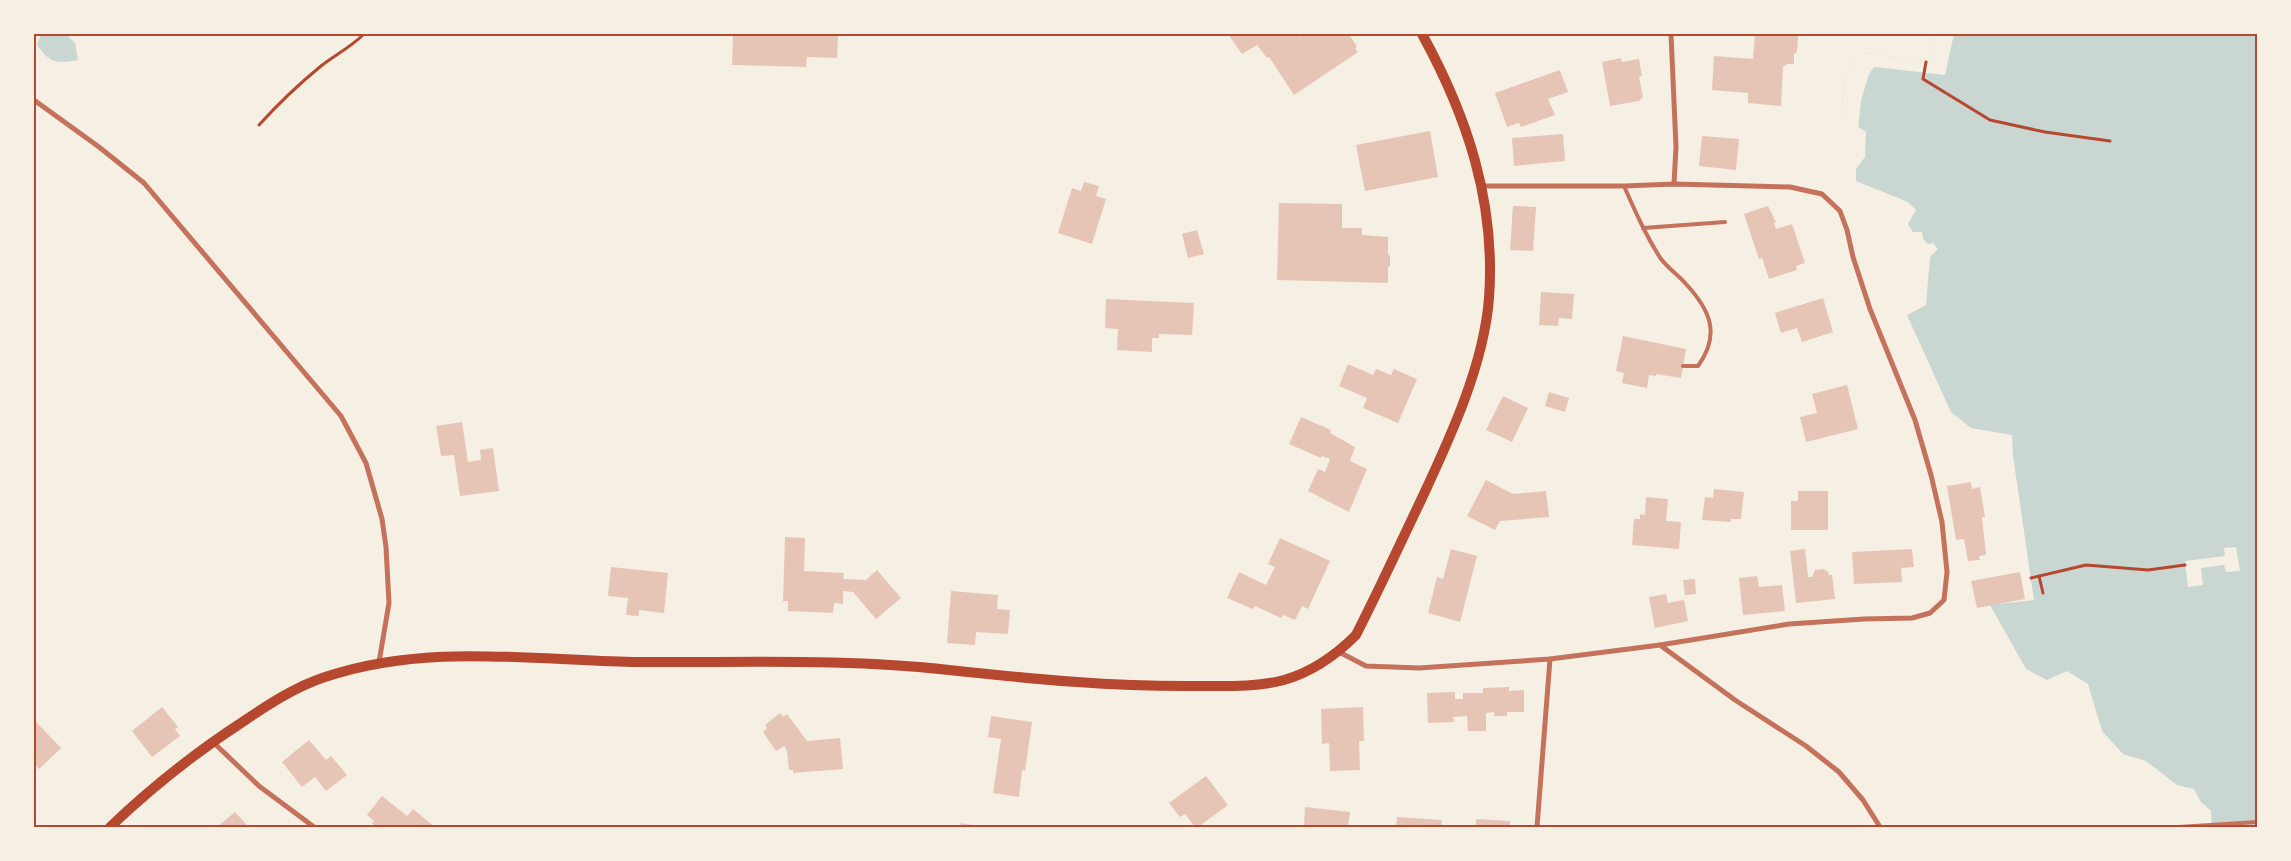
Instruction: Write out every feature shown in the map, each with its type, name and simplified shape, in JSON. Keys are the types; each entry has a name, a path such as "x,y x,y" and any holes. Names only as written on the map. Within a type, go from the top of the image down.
{"main road":[{"path":"110,827 146,792 212,741 272,702 323,677 379,662 408,658 463,656 578,661 832,662 945,669 1002,677 1172,686 1228,686 1282,681 1307,672 1339,652 1356,635 1441,457 1471,378 1485,325 1489,298 1488,244 1482,186 1468,133 1422,34"}],"street":[{"path":"1670,34 1676,147 1674,184"},
{"path":"34,100 100,147 144,183 341,416 366,463 382,519 386,547 388,603 379,662"},
{"path":"1339,652 1366,666 1419,668 1550,660 1660,645 1789,624 1864,618 1912,618 1930,613 1944,600 1947,572 1942,522 1915,420 1870,309 1840,212 1822,194 1790,187 1674,184 1482,186"},
{"path":"1660,645 1735,700 1806,746 1839,772 1863,800 1880,827"},
{"path":"1537,827 1550,660"},
{"path":"212,741 259,786 314,827"}],"lane":[{"path":"1624,186 1643,228 1663,261 1686,284 1710,317 1710,336 1707,353 1698,366 1683,366"},
{"path":"1643,228 1725,222"},
{"path":"2179,827 2257,822"}],"path":[{"path":"259,125 322,65 353,46 364,34"},
{"path":"1926,62 1923,78 1990,120 2045,132 2110,141"},
{"path":"2031,578 2086,565 2148,570 2185,565"},
{"path":"2039,576 2044,593"}],"shaded area":[{"path":"41,34 66,34 75,43 78,60 59,62 50,59 37,45"},
{"path":"1935,34 2257,34 2257,827 2212,827 2211,811 2201,802 2194,789 2177,785 2146,761 2123,754 2102,731 2088,684 2067,671 2047,680 2026,669 1990,605 2034,600 2013,456 2012,435 1971,428 1951,412 1907,315 1926,305 1930,257 1938,249 1933,243 1928,244 1923,239 1922,232 1913,232 1908,224 1916,210 1908,202 1856,181 1856,169 1865,157 1866,132 1841,117 1844,82 1852,60 1866,53 1932,63"}],"pier":[{"path":"1935,34 1954,34 1945,75 1874,67 1869,74 1861,101 1858,130 1841,117 1844,82 1852,60 1866,53 1932,63"},
{"path":"2236,547 2240,571 2226,572 2224,565 2201,568 2203,585 2188,587 2185,561 2225,556 2224,548"}],"building":[{"path":"733,34 838,34 837,58 807,57 806,67 732,65"},
{"path":"1228,34 1297,34 1299,37 1304,34 1349,34 1358,52 1294,95 1269,57 1267,58 1257,45 1242,54"},
{"path":"1755,34 1796,34 1798,37 1794,64 1787,64 1783,67 1781,106 1748,103 1748,93 1712,90 1714,56 1753,59"},
{"path":"1621,58 1622,62 1639,59 1642,76 1639,77 1643,97 1639,101 1610,106 1602,62"},
{"path":"1560,70 1568,92 1548,99 1555,115 1521,127 1519,123 1507,127 1495,93"},
{"path":"1430,131 1438,177 1365,191 1356,145"},
{"path":"1563,134 1565,161 1514,166 1512,138"},
{"path":"1702,136 1739,139 1736,170 1699,166"},
{"path":"1084,182 1099,186 1096,196 1106,199 1092,244 1058,233 1072,188 1081,191"},
{"path":"1279,203 1342,204 1342,228 1362,228 1362,235 1388,237 1390,266 1388,268 1388,283 1277,280"},
{"path":"1513,206 1536,207 1533,251 1510,250"},
{"path":"1768,206 1776,222 1774,223 1776,229 1792,224 1805,263 1796,266 1797,270 1769,279 1762,258 1759,259 1744,214"},
{"path":"1197,230 1204,254 1188,258 1182,234"},
{"path":"1541,292 1574,294 1572,319 1559,318 1558,326 1539,325"},
{"path":"1823,298 1833,332 1802,342 1797,328 1781,333 1775,313"},
{"path":"1106,299 1194,303 1192,335 1159,334 1159,338 1152,338 1152,352 1117,350 1118,329 1105,328"},
{"path":"1623,336 1686,349 1681,378 1656,374 1656,376 1649,375 1647,388 1622,383 1624,373 1616,371"},
{"path":"1348,364 1373,375 1376,369 1391,375 1394,369 1417,379 1398,423 1363,408 1367,398 1339,386"},
{"path":"1847,385 1858,429 1806,442 1800,417 1817,413 1812,394"},
{"path":"1549,392 1569,398 1565,412 1545,406"},
{"path":"1503,396 1528,408 1512,442 1486,430"},
{"path":"1301,417 1331,430 1330,433 1355,447 1350,461 1367,469 1349,512 1308,491 1318,469 1325,472 1330,459 1322,456 1321,458 1289,444"},
{"path":"462,422 468,462 481,460 480,450 493,448 499,491 460,496 454,455 441,456 436,426"},
{"path":"1486,480 1513,494 1546,491 1549,517 1500,521 1495,530 1467,516"},
{"path":"1971,482 1972,489 1980,487 1985,517 1982,517 1986,555 1979,556 1980,560 1968,561 1964,539 1956,540 1947,486"},
{"path":"1714,489 1744,492 1741,519 1731,519 1731,522 1702,520 1705,497 1713,498"},
{"path":"1798,491 1828,491 1828,530 1791,530 1791,501 1798,501"},
{"path":"1646,497 1668,499 1666,521 1681,522 1679,549 1632,545 1634,519 1640,519 1640,514 1645,515"},
{"path":"785,537 805,538 804,571 844,573 843,579 866,580 877,570 901,598 876,619 853,592 843,591 843,604 834,603 833,613 788,611 788,601 783,601"},
{"path":"1280,538 1330,561 1308,609 1302,606 1295,620 1283,615 1281,618 1255,606 1253,609 1227,598 1239,572 1266,585 1275,567 1268,564"},
{"path":"1451,549 1477,556 1460,622 1428,613 1437,577 1443,579"},
{"path":"1805,549 1808,577 1812,577 1815,570 1824,569 1829,575 1832,575 1835,599 1796,603 1790,551"},
{"path":"1912,549 1914,567 1901,568 1902,582 1854,584 1852,552"},
{"path":"611,567 668,573 664,613 639,610 639,616 626,615 628,598 608,596"},
{"path":"2020,572 2025,599 1977,608 1971,581"},
{"path":"1757,576 1759,587 1782,585 1785,611 1743,615 1739,578"},
{"path":"1695,579 1696,594 1685,595 1683,580"},
{"path":"951,591 998,595 997,609 1010,610 1008,634 976,632 975,645 947,643"},
{"path":"1666,594 1668,603 1684,600 1688,621 1655,628 1649,597"},
{"path":"1509,687 1509,691 1524,690 1524,712 1507,712 1507,716 1494,716 1494,712 1486,713 1486,731 1468,731 1467,716 1453,717 1454,722 1428,723 1427,693 1455,692 1455,699 1463,699 1463,693 1483,693 1483,688"},
{"path":"162,707 178,727 175,729 180,736 152,757 132,731"},
{"path":"1363,707 1364,741 1359,741 1360,770 1330,771 1329,743 1322,744 1321,709"},
{"path":"780,713 783,717 787,714 807,741 840,738 843,769 793,773 793,770 789,770 787,751 784,746 776,751 763,732 767,728 765,725"},
{"path":"991,716 1032,722 1025,771 1022,770 1019,797 993,793 1001,739 988,737"},
{"path":"34,720 61,748 39,769 34,764"},
{"path":"309,740 326,760 331,756 347,775 326,791 315,777 302,787 282,762"},
{"path":"1206,776 1228,805 1198,827 1195,827 1185,814 1180,817 1169,803"},
{"path":"382,796 407,816 413,809 435,827 375,827 372,823 374,821 367,815"},
{"path":"1305,807 1350,812 1348,827 1304,827"},
{"path":"235,812 249,827 217,827"},
{"path":"1397,817 1442,820 1441,827 1396,827"},
{"path":"1476,819 1510,821 1510,827 1476,827"},
{"path":"961,823 977,826 977,827 960,827"}]}
